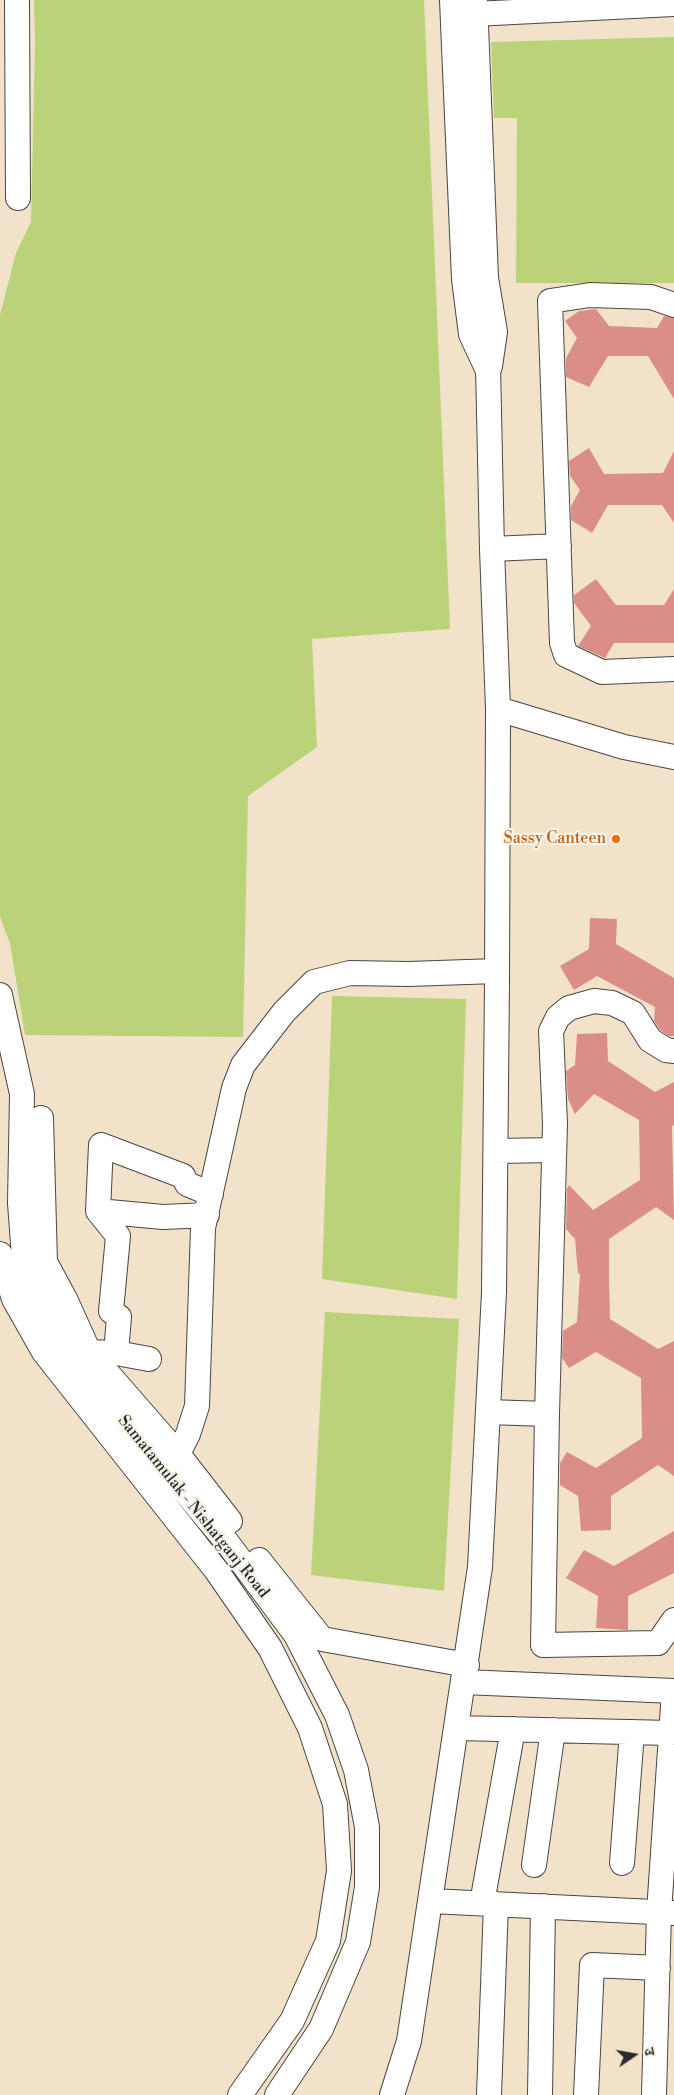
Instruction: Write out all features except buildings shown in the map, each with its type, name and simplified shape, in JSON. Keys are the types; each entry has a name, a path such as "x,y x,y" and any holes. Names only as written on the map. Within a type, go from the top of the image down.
{"main road":[{"path":"467,5 484,278 493,332 488,366"}],"street":[{"path":"17,0 18,198"},
{"path":"467,5 674,4"},
{"path":"674,305 650,297 599,295 550,301 562,642 566,655 602,672 674,669"},
{"path":"392,2095 409,2041 480,1567 494,1292 496,1151 498,709 488,366"},
{"path":"492,549 559,546"},
{"path":"498,709 624,747 674,757"},
{"path":"178,1454 188,1434 197,1406 203,1228 234,1088 243,1065 284,1012 314,982 350,973 408,974 497,971"},
{"name":"Samatamulak - Nishatganj Road","path":"0,995 22,1094 20,1202 24,1257 36,1290 58,1332 106,1402 162,1464 226,1541 296,1635 337,1715 356,1770 367,1827 367,1887 358,1942 321,2029 277,2095"},
{"path":"674,1051 666,1050 650,1040 633,1013 612,1003 594,1002 568,1008 558,1017 551,1031 555,1124 547,1414 544,1645 658,1643 674,1620"},
{"path":"40,1118 45,1262 90,1352 178,1454 322,1639 465,1673 674,1691 671,1733 667,1912 658,1968 654,2095"},
{"path":"116,1352 119,1317 111,1311 118,1236 98,1211 101,1145 183,1176 187,1184 209,1204"},
{"path":"496,1151 554,1150"},
{"path":"98,1211 163,1217 209,1204"},
{"name":"Samatamulak - Nishatganj Road","path":"0,1254 14,1299 44,1352 216,1570 270,1648 310,1728 335,1804 340,1871 328,1941 292,2021 240,2095"},
{"path":"90,1352 116,1352 149,1359"},
{"path":"488,1412 547,1414"},
{"path":"457,1728 671,1733"},
{"path":"489,2095 489,1904 513,1730"},
{"path":"534,1865 553,1730"},
{"path":"622,1863 632,1732"},
{"path":"431,1901 667,1912"},
{"path":"540,2095 543,1906"},
{"path":"586,2095 592,1965 658,1968"}],"green space":[{"path":"34,0 424,0 450,629 312,639 317,747 248,796 243,1037 25,1035 10,943 0,917 0,315 16,253 31,222 35,41"},
{"path":"674,37 674,283 516,283 517,118 494,118 491,42"},
{"path":"332,996 466,999 457,1299 322,1279"},
{"path":"325,1312 459,1319 444,1591 311,1575"}],"place":[{"name":"Sassy Canteen","path":"616,839"}]}
